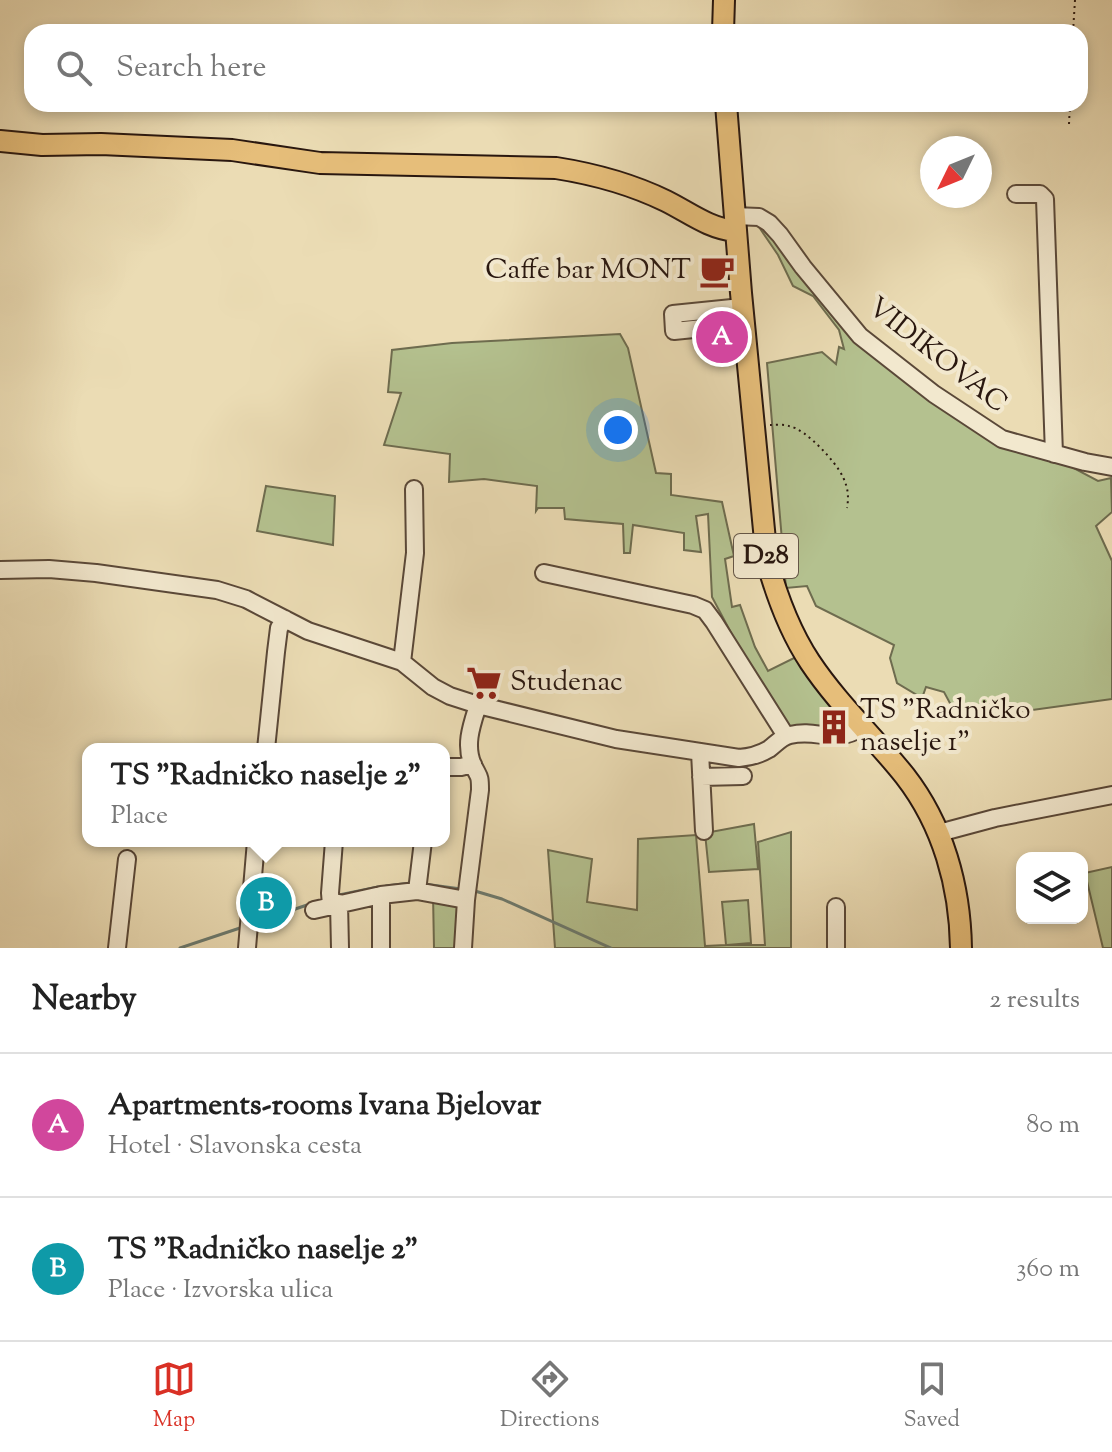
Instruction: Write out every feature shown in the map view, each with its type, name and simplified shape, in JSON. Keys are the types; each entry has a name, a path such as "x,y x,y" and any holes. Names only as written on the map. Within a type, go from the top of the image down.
{"main road":[{"path":"723,24 724,0"},
{"name":"D28","path":"727,112 767,561 790,626 810,662 905,777 939,833 957,898 961,948"},
{"path":"0,141 232,150 320,163 556,168 584,172 631,187 667,201 721,230 735,224"}],"street":[{"name":"VIDIKOVAC","path":"1016,194 1040,194 1045,199 1054,454"},
{"name":"VIDIKOVAC","path":"735,224 759,217 769,223 860,336 934,394 1002,439 1112,467"},
{"path":"402,662 415,553 414,489"},
{"path":"0,570 49,569 96,573 217,590 246,599 320,635 402,662 433,687 450,696 616,739 739,758 755,756 786,736 835,737 849,735 863,727"},
{"path":"544,573 669,598 705,610 786,736"},
{"path":"267,743 279,628 285,619"},
{"path":"463,948 480,790 480,775 469,750 470,729 478,705"},
{"path":"700,752 704,831"},
{"path":"450,767 473,764"},
{"path":"701,777 743,776"},
{"path":"939,833 995,818 1112,795"},
{"path":"247,948 255,847"},
{"path":"334,847 330,893 335,904 340,948"},
{"path":"417,891 422,847"},
{"path":"117,948 127,859"},
{"path":"314,910 381,895 417,891 466,900"},
{"path":"381,895 381,948"},
{"path":"836,907 836,948"}],"path":[{"path":"1074,24 1075,0"},
{"path":"1069,124 1070,112"},
{"path":"753,427 791,426 803,433 826,454 843,476 849,494 847,508"}],"green space":[{"path":"759,217 860,336 934,394 1098,481 1111,478 1112,512 1096,526 1112,561 1112,699 959,720 944,692 926,687 922,698 897,683 890,658 894,645 816,606 807,586 786,588 767,363 822,352 836,364 839,347 844,349 839,330 813,296 793,286 778,255 759,227"},
{"path":"620,334 628,348 656,473 671,474 671,495 722,502 734,556 725,559 732,607 740,605 755,647 768,671 796,657 849,727 828,731 788,727 754,676 712,597 708,514 696,516 701,552 684,550 684,533 633,525 630,553 624,553 623,524 565,519 564,508 538,508 536,511 537,486 484,479 449,482 450,454 384,445 401,393 388,392 392,350 452,343"},
{"path":"266,486 335,496 333,545 257,531"},
{"path":"754,824 758,869 709,872 705,833"},
{"path":"791,832 791,948 555,948 548,850 592,859 587,902 637,910 638,839 696,835 705,946 726,945 722,902 748,900 751,943 727,945 765,945 758,842"},
{"path":"1112,867 1112,948 1103,948 1088,886 1088,872"},
{"path":"433,894 466,900 463,948 434,948"}],"waterway":[{"path":"386,886 411,883"},
{"path":"424,884 461,889"},
{"path":"339,895 378,887"},
{"path":"475,891 502,899 611,948"},
{"path":"257,922 310,904"},
{"path":"180,948 243,927"}],"place":[{"name":"Caffe bar MONT","path":"717,271"},
{"name":"Apartments-rooms Ivana Bjelovar","path":"722,337"},
{"name":"Studenac","path":"484,683"},
{"name":"TS \"Radničko naselje 1\"","path":"834,727"},
{"name":"TS \"Radničko naselje 2\"","path":"266,903"}]}
